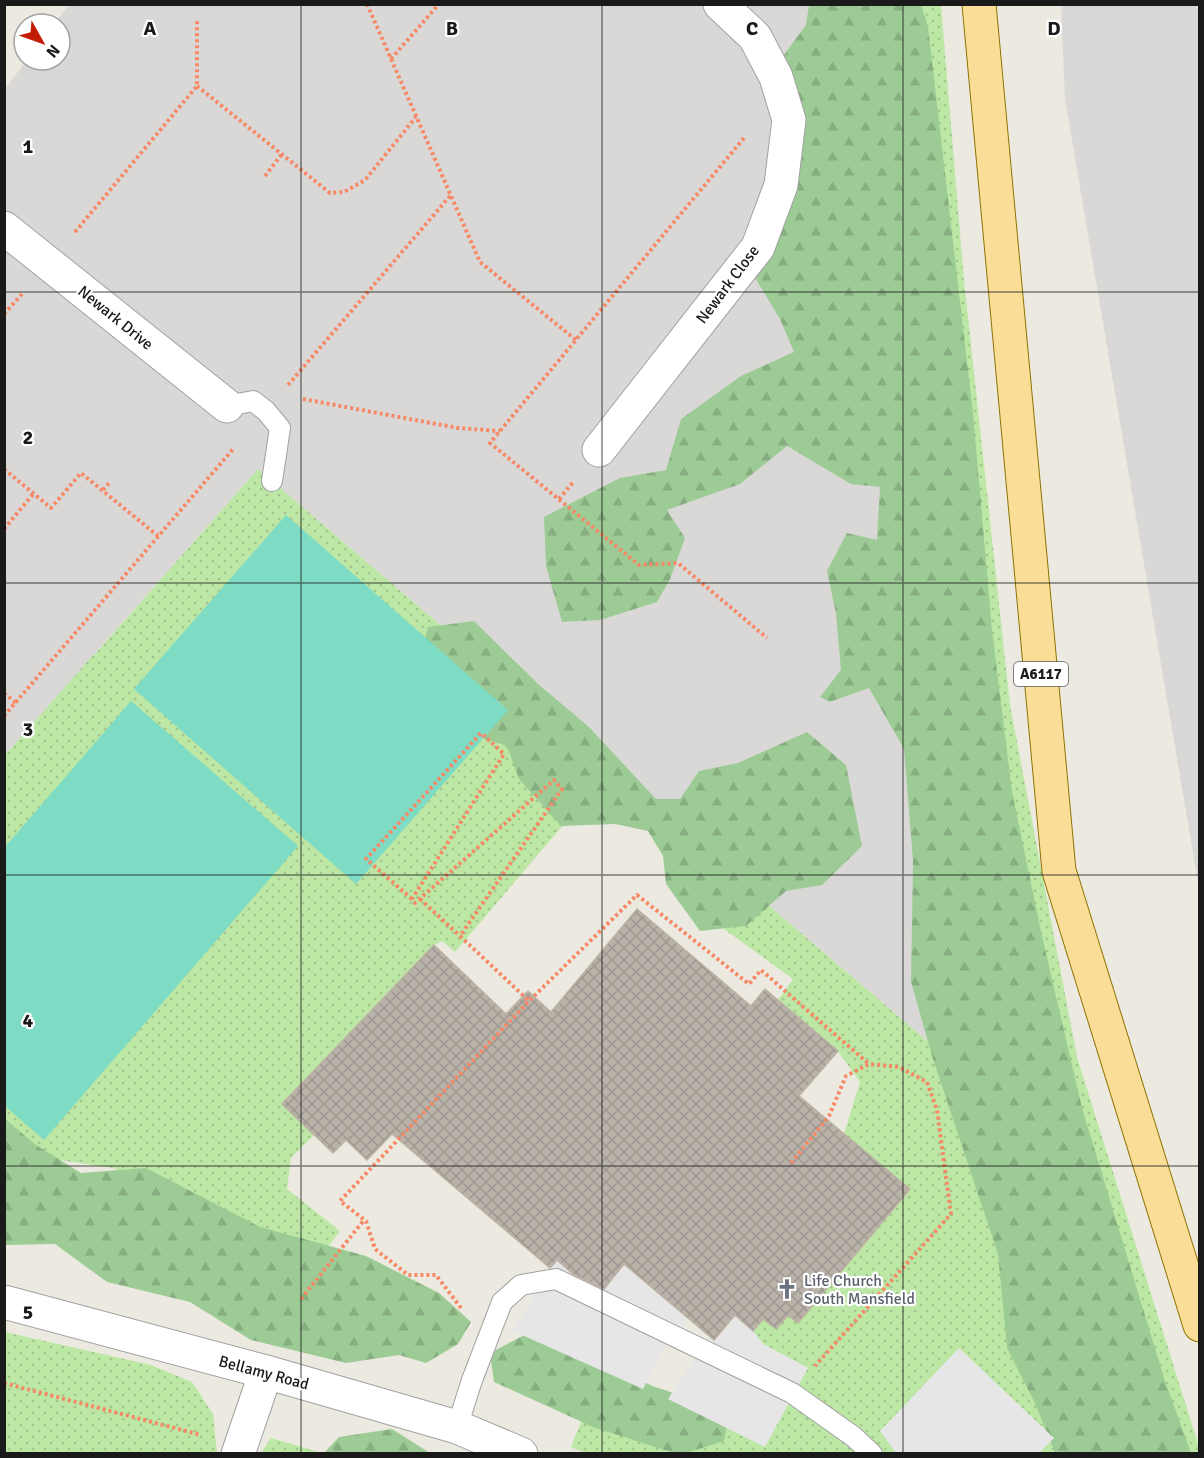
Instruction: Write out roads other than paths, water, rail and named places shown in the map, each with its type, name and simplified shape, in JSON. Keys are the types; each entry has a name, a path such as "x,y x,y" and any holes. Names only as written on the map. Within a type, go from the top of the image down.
{"main road":[{"name":"A6117","path":"979,4 1059,871 1200,1325"}],"street":[{"name":"Newark Close","path":"599,450 758,247 781,185 789,120 776,77 755,37 720,4"},
{"name":"Newark Drive","path":"4,228 227,406"},
{"name":"Bellamy Road","path":"4,1302 266,1372 457,1427 521,1454"},
{"path":"238,1454 266,1372"}],"lane":[{"path":"227,406 253,401 266,411 280,428 272,482"},
{"path":"457,1427 502,1302 521,1285 556,1279 792,1393 855,1437 872,1454"}],"place":[{"name":"Life Church South Mansfield","path":"787,1289"}]}
